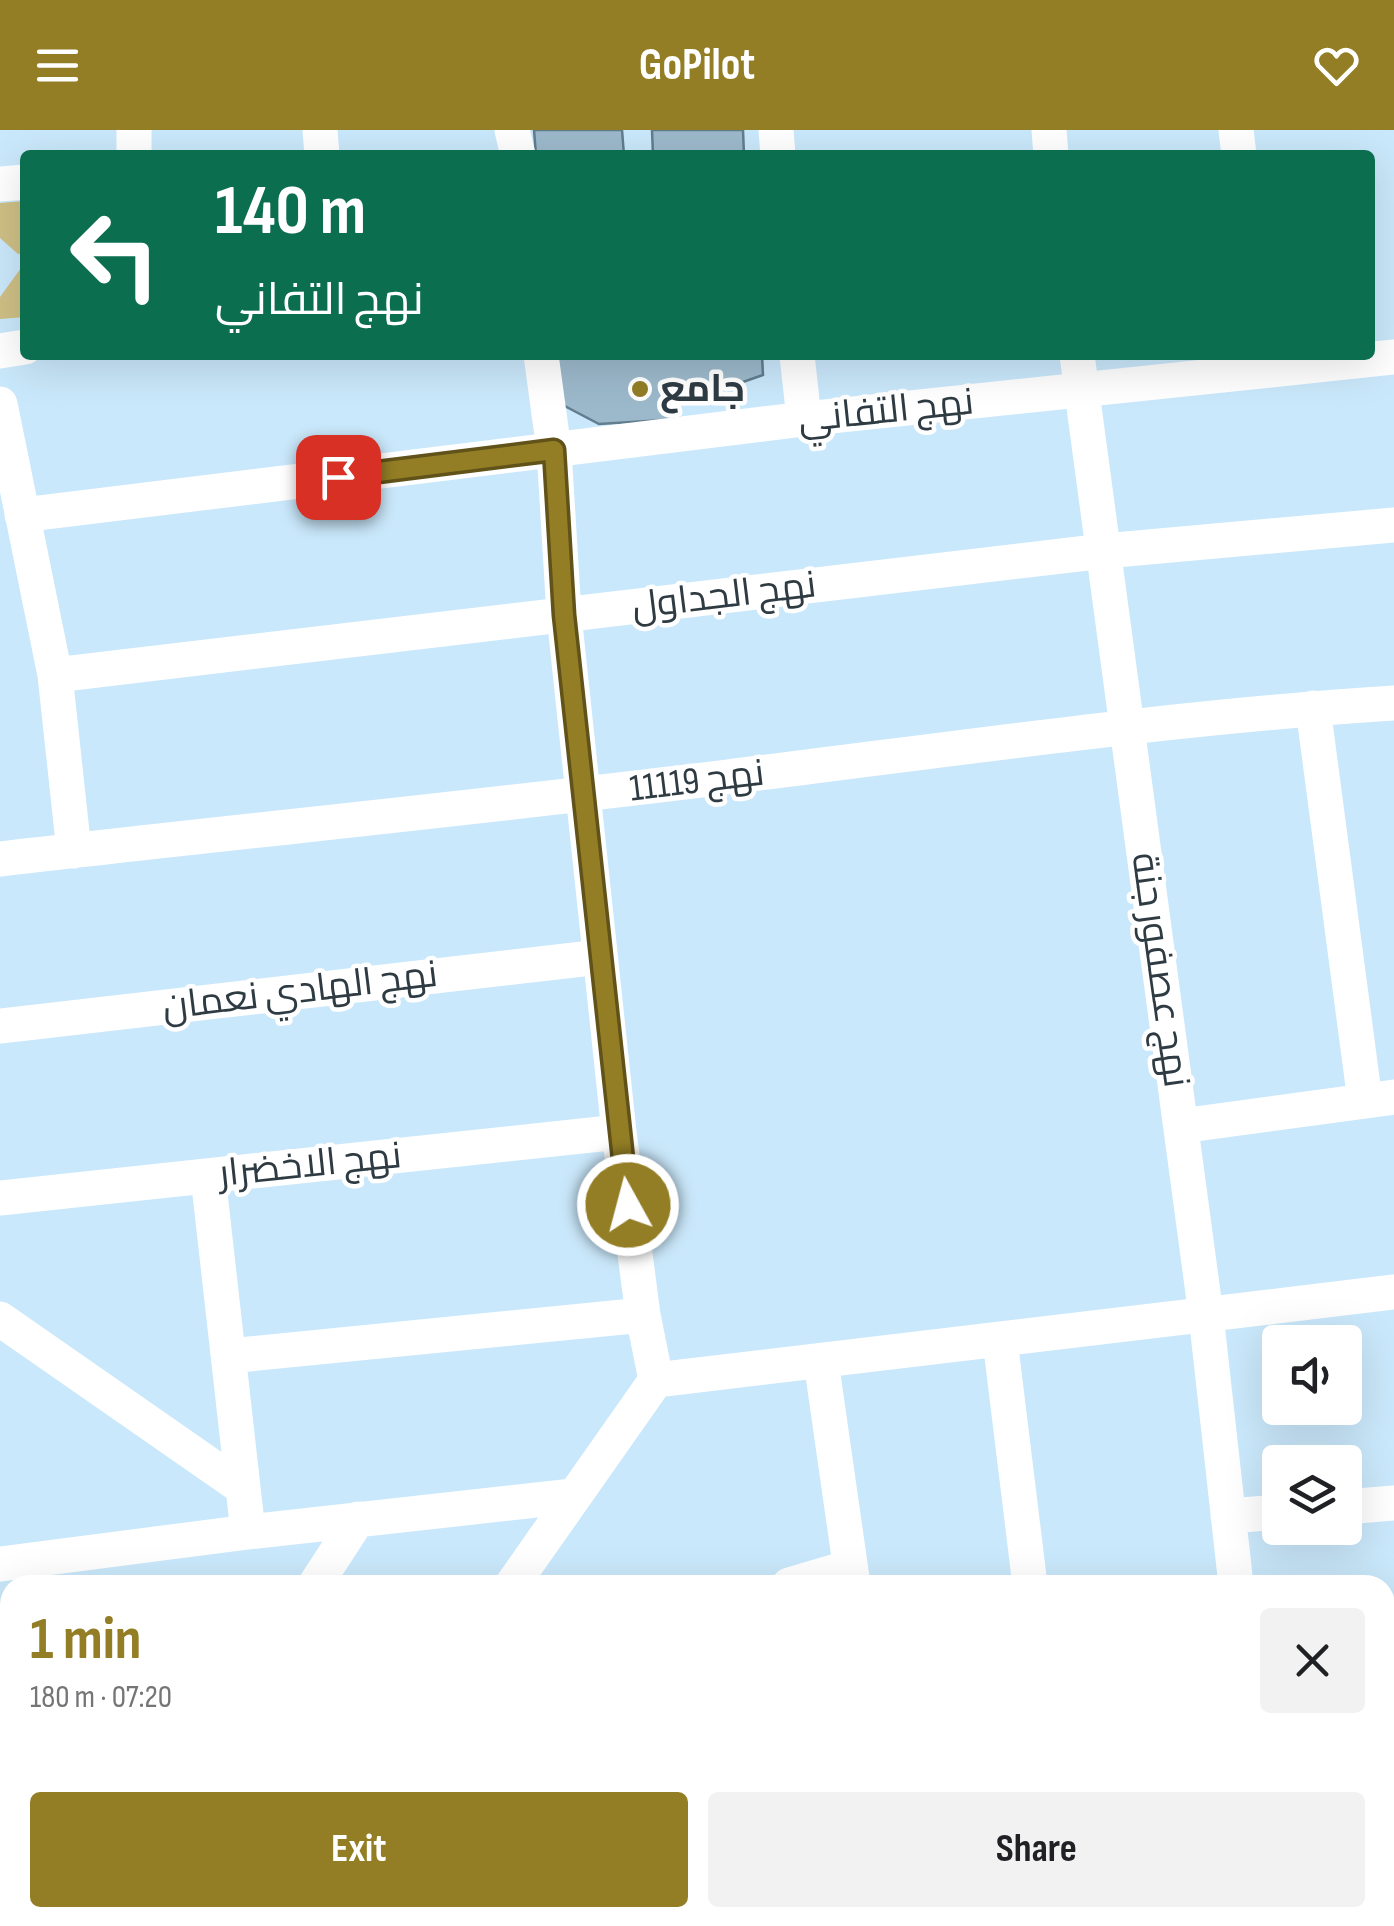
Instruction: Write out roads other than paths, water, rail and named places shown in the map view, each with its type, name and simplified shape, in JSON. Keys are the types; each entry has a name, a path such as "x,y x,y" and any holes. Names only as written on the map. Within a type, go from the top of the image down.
{"street":[{"path":"519,1575 656,1380 643,1315 619,1132 564,615 554,450 542,360"},
{"path":"798,360 804,418"},
{"name":"نهج عصفور جنة","path":"1078,360 1206,1315 1235,1575"},
{"name":"نهج التفاني","path":"22,515 804,418 1081,392 1262,363 1341,360"},
{"path":"0,404 55,676 74,851"},
{"name":"نهج الجداول","path":"55,676 1104,551 1394,525"},
{"name":"نهج 11119","path":"0,860 1128,728 1394,702"},
{"path":"1181,1126 1379,1099 1313,708"},
{"name":"نهج الهادي نعمان","path":"0,1026 600,957"},
{"name":"نهج الاخضرار","path":"0,1198 619,1132"},
{"path":"208,1176 248,1532"},
{"path":"656,1380 1394,1292"},
{"path":"230,1356 643,1315"},
{"path":"0,1319 240,1486"},
{"path":"1000,1340 1029,1575"},
{"path":"822,1361 851,1575"},
{"path":"1,1564 573,1496"},
{"path":"1362,1506 1394,1503"},
{"path":"1228,1516 1262,1513"},
{"path":"322,1575 358,1519"}],"place":[{"name":"جامع","path":"640,389"}]}
